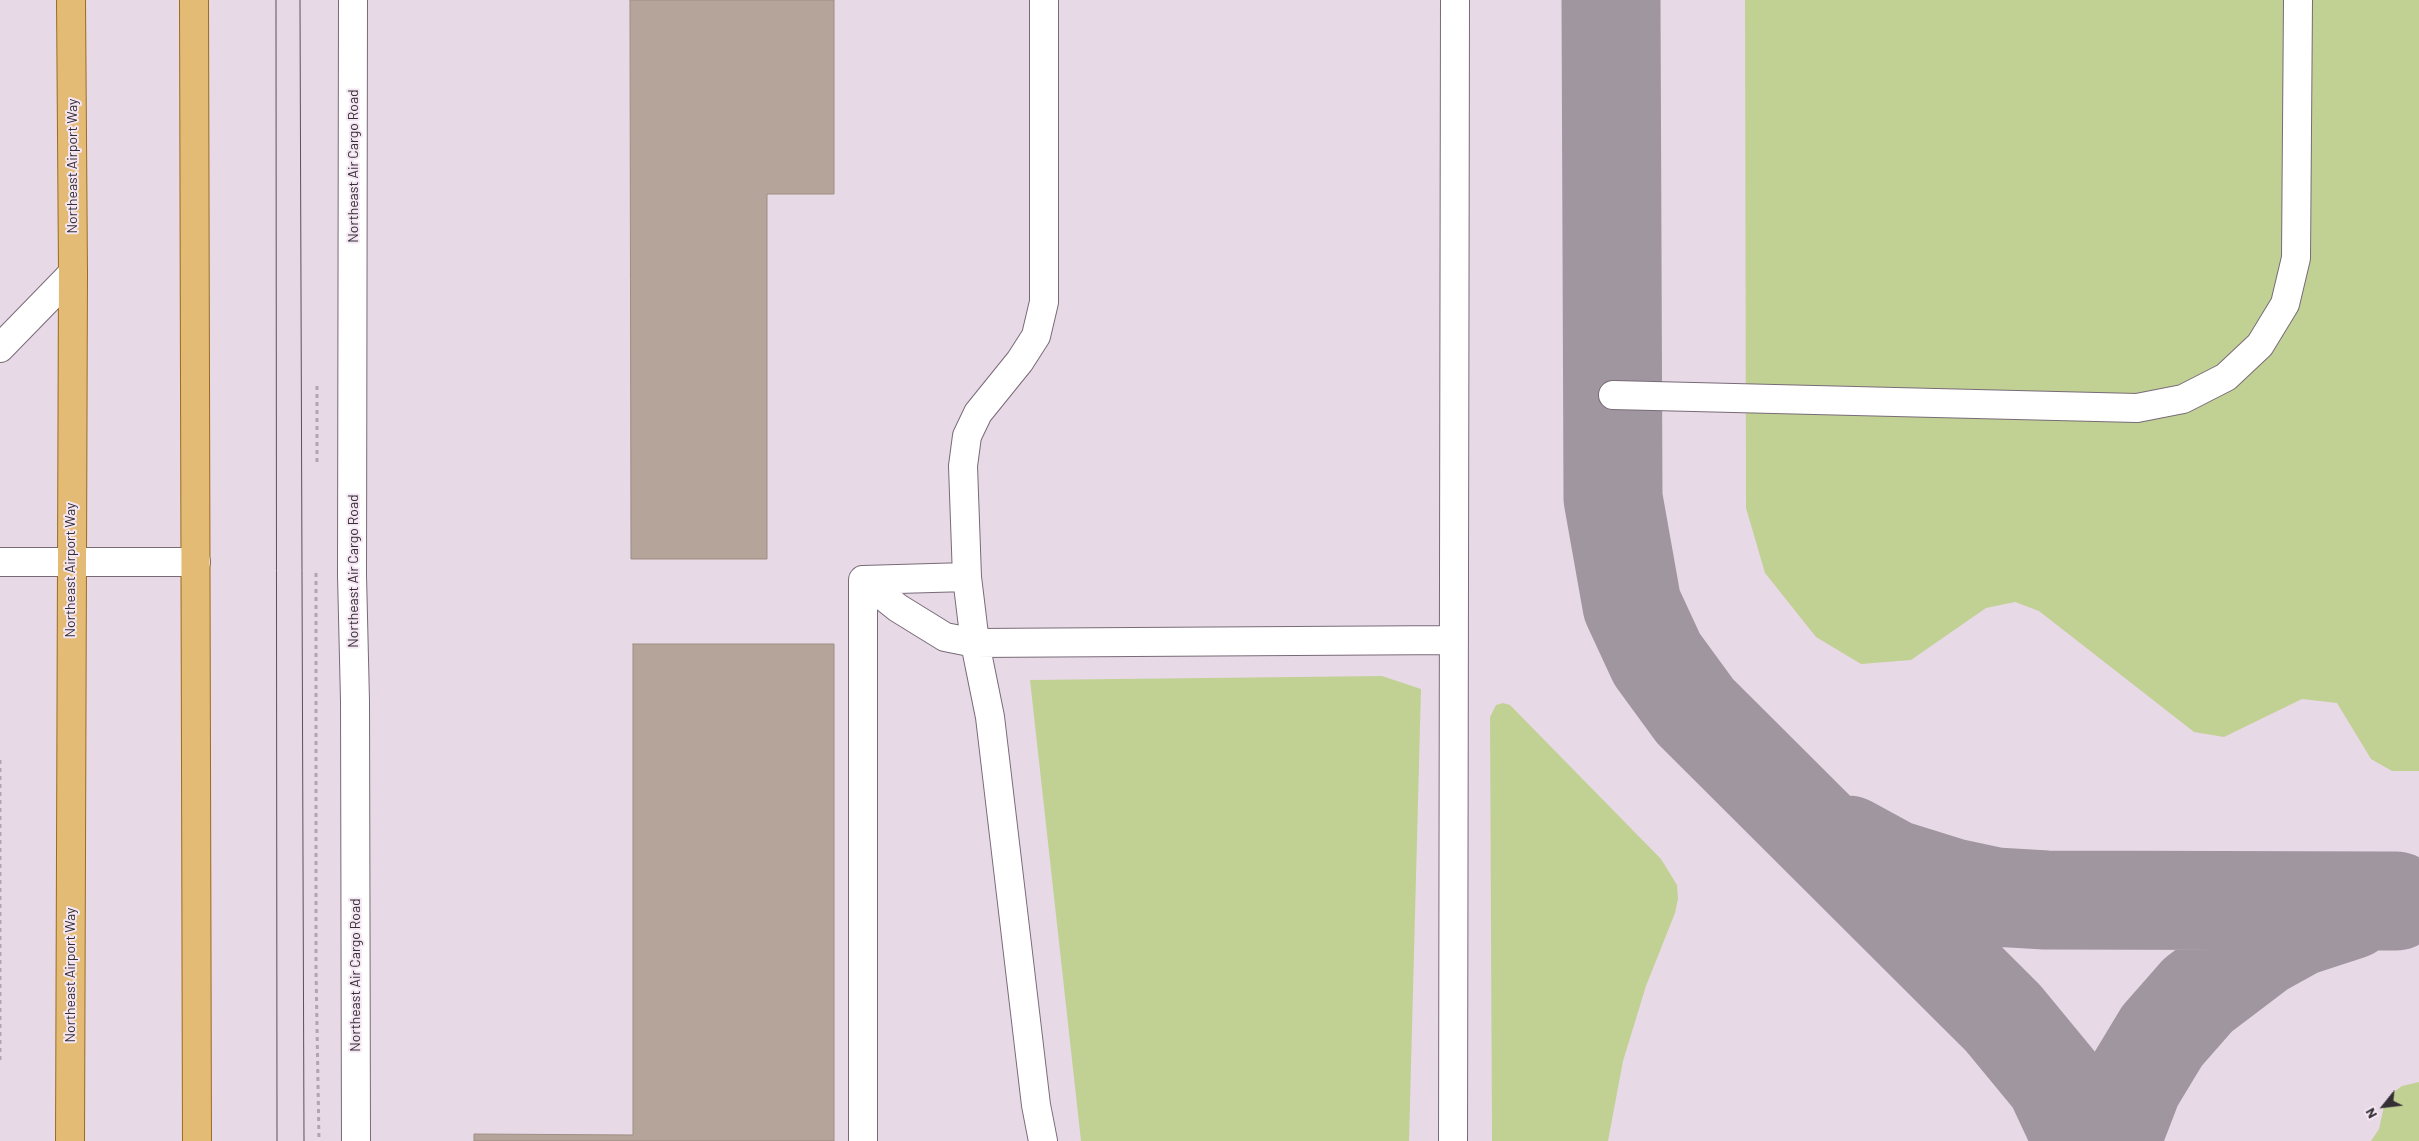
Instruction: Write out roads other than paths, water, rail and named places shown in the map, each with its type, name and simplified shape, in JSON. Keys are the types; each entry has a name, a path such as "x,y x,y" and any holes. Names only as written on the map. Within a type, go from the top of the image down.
{"main road":[{"name":"Northeast Airport Way","path":"70,1141 70,562 73,273 71,0"},
{"path":"194,0 196,1141"}],"street":[{"name":"Northeast Air Cargo Road","path":"353,0 352,575 355,701 356,1141"},
{"path":"1043,1141 1036,1105 990,717 975,643 967,576 963,466 967,436 978,413 1020,361 1036,336 1044,302 1044,0"},
{"path":"1453,1141 1455,0"},
{"path":"1613,395 2137,408 2183,399 2226,378 2260,345 2285,304 2296,258 2298,0"},
{"path":"0,348 73,273"},
{"path":"0,562 196,562"},
{"path":"863,580 967,576"},
{"path":"863,580 898,608 945,637 975,643 1454,640"},
{"path":"863,580 863,1141"}],"tram line":[{"path":"276,0 277,1141"},
{"path":"300,0 304,1141"}]}
